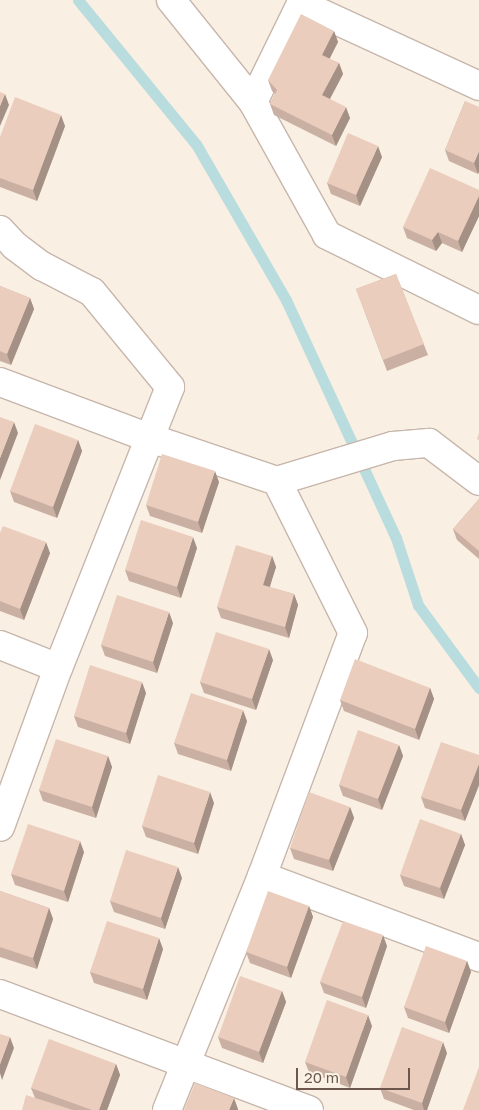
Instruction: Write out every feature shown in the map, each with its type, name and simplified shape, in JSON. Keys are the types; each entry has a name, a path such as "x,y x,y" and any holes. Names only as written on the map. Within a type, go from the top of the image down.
{"street":[{"path":"171,0 253,102 327,235 479,310"},
{"path":"253,102 301,4 479,86"},
{"path":"0,230 15,246 42,266 92,292 170,387 58,668 0,827"},
{"path":"0,382 150,438 277,481 393,446 429,443 479,482"},
{"path":"166,1110 184,1062 262,876 353,633 277,481"},
{"path":"0,645 58,668"},
{"path":"262,876 479,957"},
{"path":"0,994 309,1110"}],"building":[{"path":"301,14 334,31 322,55 339,63 322,95 346,107 332,135 270,104 277,90 268,80"},
{"path":"0,92 5,94 0,106"},
{"path":"15,97 61,115 33,190 0,178 0,137"},
{"path":"465,101 479,107 479,151 474,163 445,150"},
{"path":"348,133 378,146 356,195 327,183"},
{"path":"430,168 479,190 479,196 458,241 438,232 432,240 403,227"},
{"path":"396,274 424,344 383,360 356,289"},
{"path":"0,286 30,298 7,354 0,351"},
{"path":"0,417 14,422 0,458"},
{"path":"35,424 78,440 53,507 10,491"},
{"path":"162,454 215,471 198,522 146,505"},
{"path":"479,499 479,551 453,529"},
{"path":"141,520 193,537 177,587 125,570"},
{"path":"3,526 46,542 20,609 0,601 0,533"},
{"path":"236,545 272,556 263,585 294,594 285,627 217,607"},
{"path":"117,595 169,612 153,662 101,645"},
{"path":"216,632 269,649 252,699 200,682"},
{"path":"355,659 430,688 415,729 340,700"},
{"path":"90,665 142,682 126,733 74,716"},
{"path":"191,693 243,710 227,760 174,743"},
{"path":"358,730 399,745 378,799 339,785"},
{"path":"56,739 108,756 92,807 39,790"},
{"path":"441,742 479,755 479,764 461,810 421,797"},
{"path":"158,775 210,792 194,843 142,826"},
{"path":"309,792 350,807 329,860 290,848"},
{"path":"420,819 461,834 440,888 400,875"},
{"path":"28,824 80,841 64,891 11,874"},
{"path":"126,850 178,867 161,918 110,901"},
{"path":"0,891 49,908 33,958 0,947"},
{"path":"268,891 309,906 287,967 246,952"},
{"path":"107,921 159,938 143,989 90,972"},
{"path":"343,921 383,935 362,997 320,982"},
{"path":"426,946 467,961 445,1022 404,1007"},
{"path":"240,976 282,991 259,1052 218,1037"},
{"path":"327,1000 368,1015 346,1077 305,1062"},
{"path":"402,1027 443,1042 422,1103 380,1088"},
{"path":"0,1034 10,1037 0,1064"},
{"path":"49,1039 116,1064 99,1110 92,1110 31,1088"},
{"path":"479,1067 479,1110 463,1110"},
{"path":"195,1083 234,1098 229,1110 184,1110"},
{"path":"26,1095 73,1110 22,1110"}],"waterway":[{"path":"78,0 196,144 286,300 396,538 418,605 479,688"}]}
